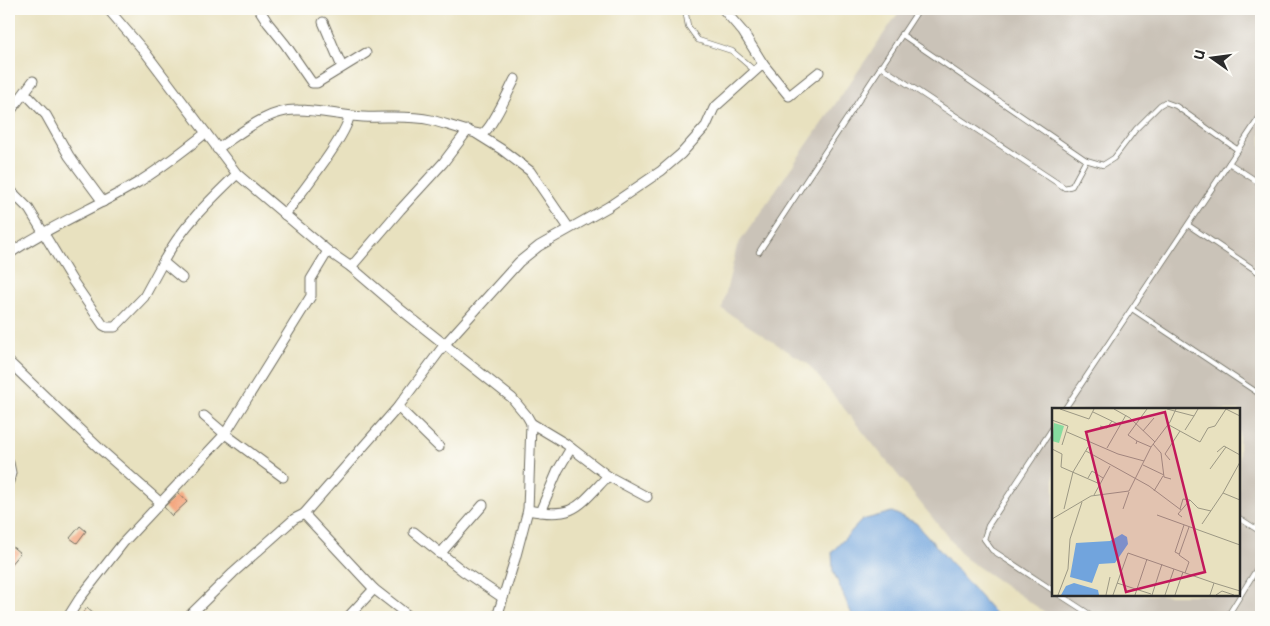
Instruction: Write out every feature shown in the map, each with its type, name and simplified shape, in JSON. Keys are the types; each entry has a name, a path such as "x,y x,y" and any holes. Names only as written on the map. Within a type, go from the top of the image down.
{"street":[{"path":"108,9 145,52 237,174 328,251 351,267 512,398 531,423 571,448 608,476 647,497"},
{"path":"260,9 268,23 312,83 317,83 366,53"},
{"path":"723,9 743,32 763,64 789,96 820,72"},
{"path":"323,22 342,67"},
{"path":"188,617 233,573 294,519 304,514 398,407 445,344 519,262 539,246 608,206 661,171 681,154 706,126 714,108 763,64"},
{"path":"477,134 483,133 490,125 515,79"},
{"path":"9,113 32,82"},
{"path":"25,93 46,115 69,156 103,202"},
{"path":"217,149 248,127 284,111 310,110 349,117 429,119 477,134 530,171 569,228"},
{"path":"285,214 331,151 349,117"},
{"path":"351,267 443,163 468,130"},
{"path":"9,254 42,233 138,182 165,165 206,133"},
{"path":"9,189 29,209 42,233 103,325 115,327 144,297 172,245 199,213 237,174"},
{"path":"68,617 80,598 122,543 225,434 311,296 311,279 328,251"},
{"path":"163,262 182,278"},
{"path":"10,365 160,502"},
{"path":"398,407 439,447"},
{"path":"204,416 283,477"},
{"path":"497,617 528,510 531,423"},
{"path":"540,512 558,470 571,448"},
{"path":"9,463 9,481"},
{"path":"528,510 552,514 574,509 586,500 608,476"},
{"path":"440,554 483,505"},
{"path":"304,514 374,589 410,617"},
{"path":"414,532 440,554 503,598"},
{"path":"348,617 374,589"}],"lane":[{"path":"685,9 688,26 698,40 732,51 756,71"},
{"path":"759,252 919,9"},
{"path":"901,34 1086,160 1103,165 1114,158 1136,129 1165,102 1176,106 1238,150"},
{"path":"880,66 1065,188 1072,186 1086,160"},
{"path":"1068,408 1261,115"},
{"path":"1229,163 1261,184"},
{"path":"1188,226 1261,274"},
{"path":"1132,308 1261,395"},
{"path":"1052,429 988,526 984,539 992,550 1052,590"},
{"path":"1240,519 1261,532"},
{"path":"1227,617 1261,562"},
{"path":"1062,596 1094,617"}],"shaded area":[{"path":"901,9 1261,9 1261,617 1052,617 965,558 808,364 722,309 737,246"}],"water":[{"path":"892,512 916,523 998,617 853,617 833,571 832,552 862,520"}],"building":[{"path":"179,493 187,502 172,516 164,507"},
{"path":"80,526 86,531 77,543 70,538"},
{"path":"9,544 20,553 9,566"},
{"path":"87,608 95,615 94,617 84,617 81,615"}]}
